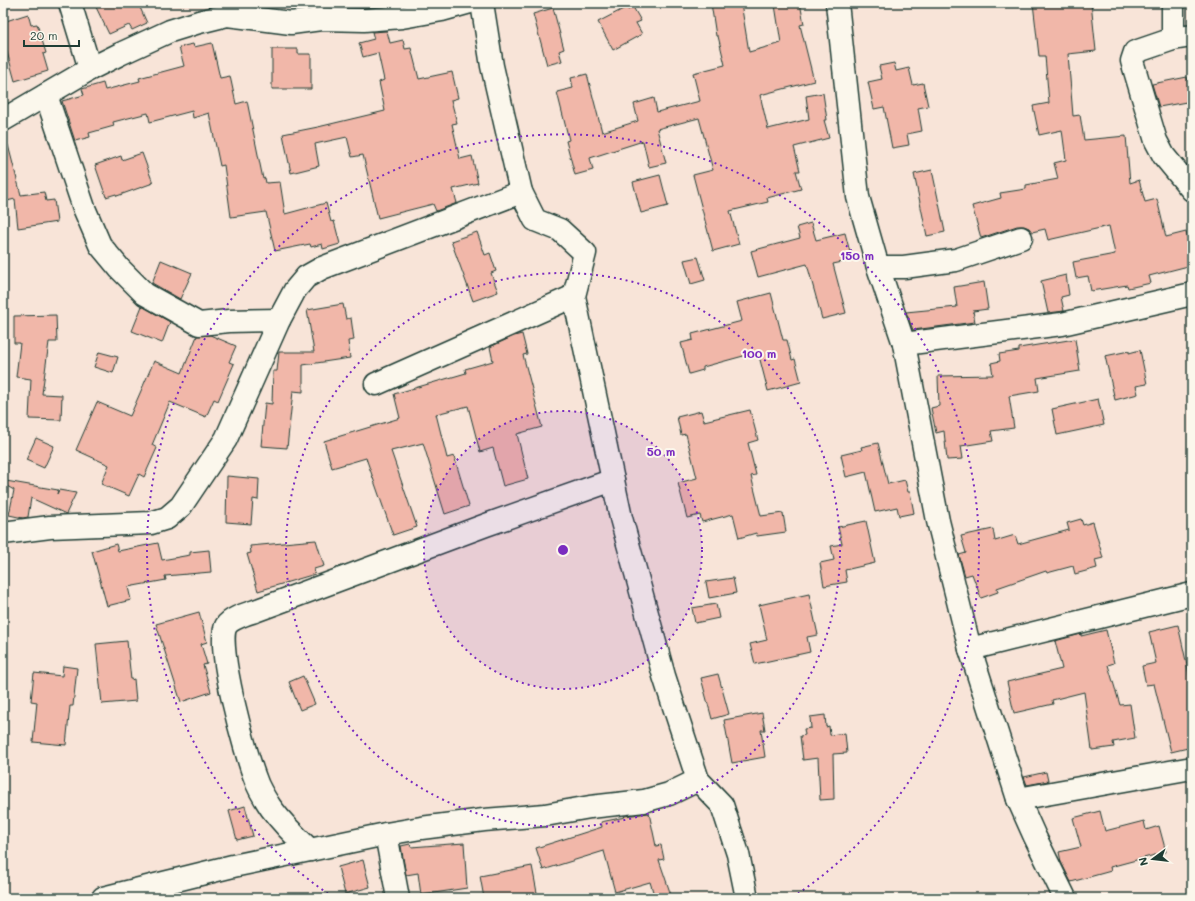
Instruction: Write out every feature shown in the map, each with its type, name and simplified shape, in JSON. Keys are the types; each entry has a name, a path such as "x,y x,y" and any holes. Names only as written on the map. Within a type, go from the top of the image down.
{"street":[{"path":"70,3 90,69"},
{"path":"3,120 90,69 120,54 170,32 199,22 227,16 291,23 321,19 364,20 402,17 442,10 466,3"},
{"path":"482,3 492,66 521,192 535,220 560,230 585,253 574,296 621,518 664,676 698,780 722,805 738,854 747,898"},
{"path":"837,3 858,197 878,267 904,344 938,521 970,649 1018,799 1065,898"},
{"path":"1173,3 1182,38 1135,52 1132,61 1156,141 1164,156 1192,190"},
{"path":"46,95 84,208 100,245 144,294 199,324 229,321 279,320"},
{"path":"3,533 50,527 151,523 166,518 181,506 226,439 279,320 295,290 306,277 322,268 521,192"},
{"path":"878,267 904,267 956,260 1022,238"},
{"path":"904,344 1062,324 1192,294"},
{"path":"376,384 574,296"},
{"path":"310,850 270,807 255,779 235,710 227,673 223,638 226,626 234,619 255,611 613,480"},
{"path":"970,649 1192,594"},
{"path":"1018,799 1192,768"},
{"path":"103,898 233,866 386,834 421,828 484,820 545,815 590,807 644,801 669,794 698,780"},
{"path":"386,834 398,898"}],"building":[{"path":"94,3 138,3 147,23 132,30 129,25 109,34"},
{"path":"711,3 741,3 749,52 781,43 775,5 800,3 804,24 800,25 814,81 760,95 768,129 809,119 806,96 823,93 827,120 824,120 829,138 794,147 800,171 796,171 801,189 767,198 768,202 730,211 739,244 713,251 693,175 713,170 699,118 657,129 666,163 649,167 643,141 590,158 593,170 575,175 566,141 569,140 557,92 573,88 571,78 587,74 602,132 638,121 634,104 654,98 657,112 700,101 693,73 725,65 718,36 716,36"},
{"path":"1033,3 1091,3 1096,51 1068,54 1073,116 1080,115 1084,140 1126,136 1130,183 1139,180 1145,202 1157,199 1166,237 1186,232 1192,257 1192,265 1149,276 1151,283 1128,288 1127,285 1091,291 1088,276 1076,278 1073,262 1115,254 1109,226 1048,240 1045,229 1032,232 1029,228 1024,226 1017,226 981,238 972,206 1001,198 1000,193 1026,189 1026,185 1058,179 1054,163 1066,160 1062,130 1039,135 1033,106 1049,103 1045,56 1039,56"},
{"path":"627,7 628,10 633,7 641,21 636,23 642,34 613,50 598,22"},
{"path":"553,8 564,49 559,51 562,61 547,65 533,14"},
{"path":"28,14 31,25 37,24 46,53 43,54 48,71 15,81 7,52 3,53 3,22"},
{"path":"387,31 390,43 403,40 405,49 411,48 419,79 452,72 458,98 451,100 457,123 452,124 460,159 472,156 478,183 453,189 457,203 436,211 433,204 378,218 363,155 352,157 347,137 315,144 319,166 291,173 283,134 385,111 379,82 384,80 378,53 363,57 359,43 374,39 372,32"},
{"path":"212,43 220,78 230,76 236,104 247,101 263,179 265,178 266,183 280,182 285,214 326,203 331,222 334,221 340,244 323,249 322,244 311,247 310,244 275,251 266,212 231,217 224,165 220,166 209,113 193,118 192,111 150,122 148,113 113,122 114,126 89,133 90,137 75,141 62,101 84,95 82,89 103,83 105,90 140,81 139,78 184,66 179,47 193,44 194,47"},
{"path":"272,49 298,49 298,54 311,54 311,89 272,89"},
{"path":"894,63 896,71 909,68 913,85 923,83 928,106 918,108 922,131 907,134 909,145 892,148 884,107 874,109 868,82 882,79 879,66"},
{"path":"1187,77 1192,101 1159,107 1152,84"},
{"path":"3,145 8,145 21,195 44,192 46,201 54,200 57,222 18,228 15,199 3,202"},
{"path":"142,153 153,183 117,196 116,194 106,197 95,165 121,156 122,160"},
{"path":"932,170 945,232 927,236 914,174"},
{"path":"660,175 668,206 641,213 633,182"},
{"path":"811,223 816,240 845,233 852,260 833,264 846,313 822,319 807,264 758,277 751,251 800,238 797,227"},
{"path":"477,232 485,255 490,253 496,271 491,273 498,292 473,301 451,241"},
{"path":"698,257 705,280 691,284 684,260"},
{"path":"161,260 192,273 180,299 152,283"},
{"path":"1066,275 1069,295 1061,297 1064,311 1048,313 1041,281"},
{"path":"984,282 988,309 973,311 975,322 913,330 906,312 957,307 954,287"},
{"path":"771,293 783,340 787,340 792,360 795,359 801,382 768,391 758,352 703,367 703,370 689,374 681,343 693,340 692,334 742,321 737,302"},
{"path":"343,304 346,319 351,318 354,340 348,341 350,358 303,365 303,392 293,391 287,448 261,446 265,403 272,404 273,371 277,371 279,352 314,352 307,310"},
{"path":"142,306 170,322 162,343 132,331"},
{"path":"56,315 57,342 49,342 42,394 62,395 61,420 29,419 31,379 16,377 20,343 14,343 14,316"},
{"path":"522,334 527,354 523,355 542,427 517,434 528,479 503,486 493,448 480,452 468,406 436,414 447,458 454,456 469,506 445,514 423,443 391,451 417,527 393,535 366,458 332,468 324,441 400,418 394,394 466,373 465,369 493,361 490,347"},
{"path":"210,335 236,346 229,362 234,364 218,401 214,399 206,417 170,402 152,445 157,448 144,477 139,474 129,496 101,484 109,465 76,450 97,402 130,416 154,361 182,373 197,336"},
{"path":"1075,339 1080,371 1037,378 1039,391 1009,396 1014,428 991,431 993,441 961,446 963,459 947,460 944,431 936,433 931,408 939,406 938,376 993,375 991,363 1000,361 999,354 1019,351 1019,348"},
{"path":"1140,350 1147,384 1136,386 1138,394 1115,400 1105,356"},
{"path":"99,352 118,357 113,373 94,367"},
{"path":"1098,399 1104,425 1057,435 1052,409"},
{"path":"750,410 758,440 748,443 756,475 751,476 761,516 783,513 786,532 757,536 756,533 739,538 733,514 702,522 700,515 687,518 678,483 697,478 686,434 681,435 677,417 701,411 704,421"},
{"path":"36,438 54,446 44,468 26,460"},
{"path":"878,443 888,484 905,480 908,492 910,492 914,513 899,516 897,507 875,512 866,472 846,477 841,455 862,450 861,447"},
{"path":"227,476 259,479 258,500 253,499 251,524 226,522"},
{"path":"6,481 58,490 57,494 59,490 76,493 66,514 31,498 28,517 23,518 9,515 14,490 5,485"},
{"path":"1081,519 1083,525 1093,522 1103,558 1095,560 1097,568 1075,574 1073,566 1047,573 1046,571 997,588 998,592 981,598 972,574 965,576 959,555 966,553 961,536 993,529 995,541 1015,535 1018,544 1069,530 1067,523"},
{"path":"866,521 875,563 845,570 847,582 824,586 820,563 834,560 831,546 842,544 838,527"},
{"path":"316,540 324,566 314,569 315,574 258,591 247,554 251,553 250,546"},
{"path":"158,543 162,560 190,555 190,552 209,550 211,572 165,576 166,580 128,587 131,600 107,606 92,551 116,544 118,551"},
{"path":"733,578 736,593 709,598 706,582"},
{"path":"809,594 818,635 807,637 810,652 755,664 750,644 767,640 759,605"},
{"path":"716,604 719,618 695,623 692,608"},
{"path":"199,612 207,642 201,644 207,664 203,665 211,692 181,702 156,624"},
{"path":"1178,625 1190,679 1192,679 1192,747 1171,752 1154,684 1146,685 1142,666 1156,663 1149,632"},
{"path":"1106,630 1114,663 1108,665 1120,705 1130,704 1135,738 1113,742 1114,747 1092,750 1084,692 1052,700 1053,704 1014,713 1007,682 1062,669 1055,641 1081,634 1081,636"},
{"path":"127,641 131,680 134,679 136,701 102,704 96,644"},
{"path":"63,666 77,668 73,706 70,706 66,745 33,742 37,702 31,701 34,673 62,676"},
{"path":"718,674 729,714 712,719 701,678"},
{"path":"303,676 315,704 300,710 289,682"},
{"path":"762,713 765,730 761,730 765,757 732,763 724,720"},
{"path":"825,715 826,727 829,726 830,735 845,733 847,753 833,754 834,799 820,800 818,758 803,760 800,736 805,735 804,729 811,728 810,717"},
{"path":"1046,772 1048,781 1027,785 1024,777"},
{"path":"245,806 253,836 237,840 229,811"},
{"path":"1100,811 1105,831 1144,821 1146,830 1159,826 1166,852 1110,867 1111,871 1071,882 1061,862 1059,852 1081,847 1073,818"},
{"path":"649,813 656,846 661,845 664,859 659,860 672,898 655,898 650,882 615,892 604,851 543,870 536,848 602,827 601,822 625,817 624,816"},
{"path":"464,843 467,888 421,895 418,873 406,875 401,846 410,844 411,847"},
{"path":"363,860 370,887 345,894 338,867"},
{"path":"532,866 538,898 484,898 480,876"}]}
